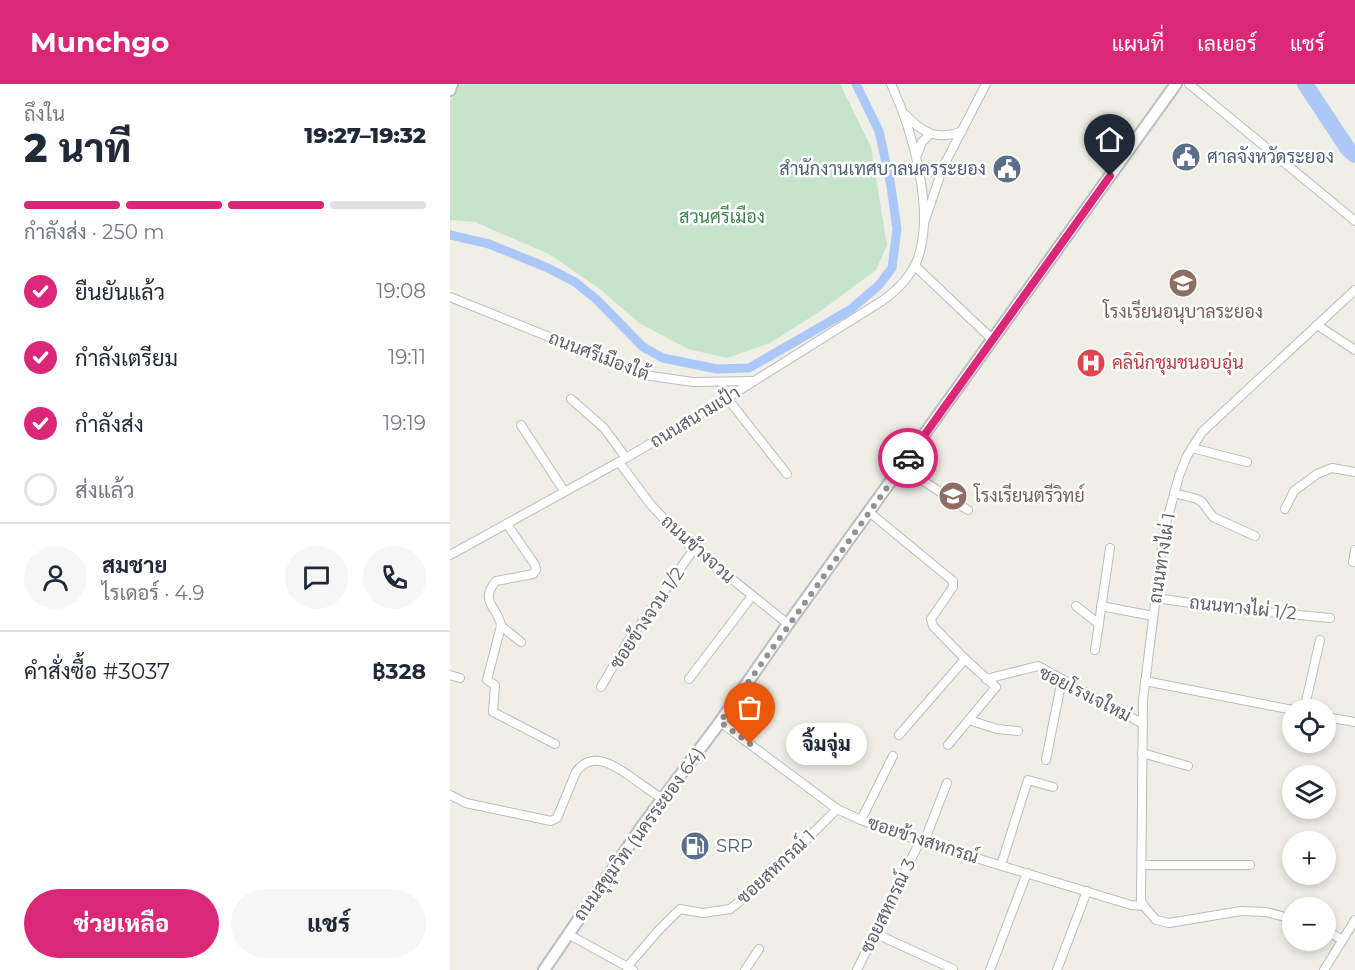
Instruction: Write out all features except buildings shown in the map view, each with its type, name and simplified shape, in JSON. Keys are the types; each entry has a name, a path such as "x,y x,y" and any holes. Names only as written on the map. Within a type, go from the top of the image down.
{"street":[{"path":"450,90 452,84"},
{"path":"891,84 904,111 916,156 922,193 923,227"},
{"path":"923,227 943,167 986,84"},
{"name":"ถนนสุขุมวิท (นครระยอง 64)","path":"544,970 636,834 720,722 1176,84"},
{"path":"1189,84 1355,221"},
{"path":"904,111 916,126 946,140 952,150"},
{"path":"916,156 922,142 934,135 951,135 962,131"},
{"path":"919,170 931,172 943,167"},
{"name":"ถนนสนามเป้า","path":"450,555 622,460 755,381 882,301 894,292 915,266 923,227"},
{"path":"915,266 992,339"},
{"name":"ถนนทางไผ่ 1","path":"1142,903 1142,753 1145,681 1166,520 1174,493 1192,448 1202,432 1355,290"},
{"name":"ถนนศรีเมืองใต้","path":"450,297 644,375 671,380 722,383 755,381"},
{"path":"1317,325 1355,350"},
{"path":"727,398 787,474"},
{"name":"ถนนข้างจวน","path":"571,399 604,428 656,511 694,549 788,624"},
{"path":"521,425 564,491"},
{"path":"1192,448 1247,462"},
{"path":"902,467 968,510"},
{"path":"1285,509 1294,491 1317,474 1332,468 1355,472"},
{"path":"1174,493 1197,499 1213,517 1255,536"},
{"path":"869,512 953,581 953,587 931,620 933,626 965,660 996,687 948,745"},
{"path":"507,524 535,565 536,570 533,574 496,581 489,594 490,605 501,626 487,680 495,685 493,712 555,744"},
{"path":"1095,650 1110,548"},
{"name":"ซอยข้างจวน 1/2","path":"602,687 625,646 694,549"},
{"path":"1353,561 1355,550"},
{"path":"689,679 752,596"},
{"name":"ถนนทางไผ่ 1/2","path":"1156,598 1225,608 1330,618"},
{"path":"1076,606 1099,624"},
{"path":"1101,606 1153,616"},
{"path":"501,626 521,642"},
{"path":"1307,699 1320,640"},
{"path":"899,735 965,660"},
{"name":"ซอยโรงเจใหม่","path":"986,679 1038,666 1143,723"},
{"path":"450,675 460,678"},
{"path":"1046,760 1062,679"},
{"path":"1145,681 1282,708"},
{"path":"1336,719 1355,722"},
{"path":"969,720 997,729 1018,731"},
{"name":"ซอยข้างสหกรณ์","path":"720,722 837,809 861,820 922,842 1131,905 1142,903"},
{"path":"1142,753 1188,766"},
{"path":"861,820 893,756"},
{"path":"450,795 466,803 551,821 557,818 580,766 598,760 617,767 663,799"},
{"path":"1001,865 1028,780 1053,787"},
{"name":"ซอยสหกรณ์ 3","path":"856,970 922,842 947,783"},
{"name":"ซอยสหกรณ์ 1","path":"630,968 658,931 680,909 703,913 730,909 764,882 837,809"},
{"path":"1142,866 1250,865"},
{"path":"990,970 1027,873"},
{"path":"1058,970 1087,891"},
{"path":"1142,903 1156,920 1169,923 1241,911 1266,912 1282,916"},
{"path":"1324,970 1355,920"},
{"path":"874,933 953,969"},
{"path":"568,934 630,968"},
{"path":"1336,936 1342,940"},
{"path":"746,970 759,949"}],"green space":[{"name":"สวนศรีเมือง","path":"458,84 840,84 871,147 887,245 876,270 822,310 770,343 727,358 688,349 639,323 600,289 549,254 475,222 450,220 450,101"}],"waterway":[{"path":"450,235 489,244 548,268 575,282 596,299 643,347 663,358 717,369 749,368 850,310 879,285 892,268 897,229 891,186 879,131 856,84"},
{"path":"1305,84 1348,149 1355,155"}],"way so far":[{"path":"750,744 720,722 908,458"}],"place":[{"name":"ศาลจังหวัดระยอง","path":"1186,157"},
{"name":"สำนักงานเทศบาลนครระยอง","path":"1007,169"},
{"name":"โรงเรียนอนุบาลระยอง","path":"1183,283"},
{"name":"คลินิกชุมชนอบอุ่น","path":"1091,363"},
{"name":"โรงเรียนตรีวิทย์","path":"953,496"},
{"name":"จิ้มจุ่ม","path":"750,744"},
{"name":"SRP","path":"695,846"}],"route":[{"path":"908,458 1110,176"}]}
